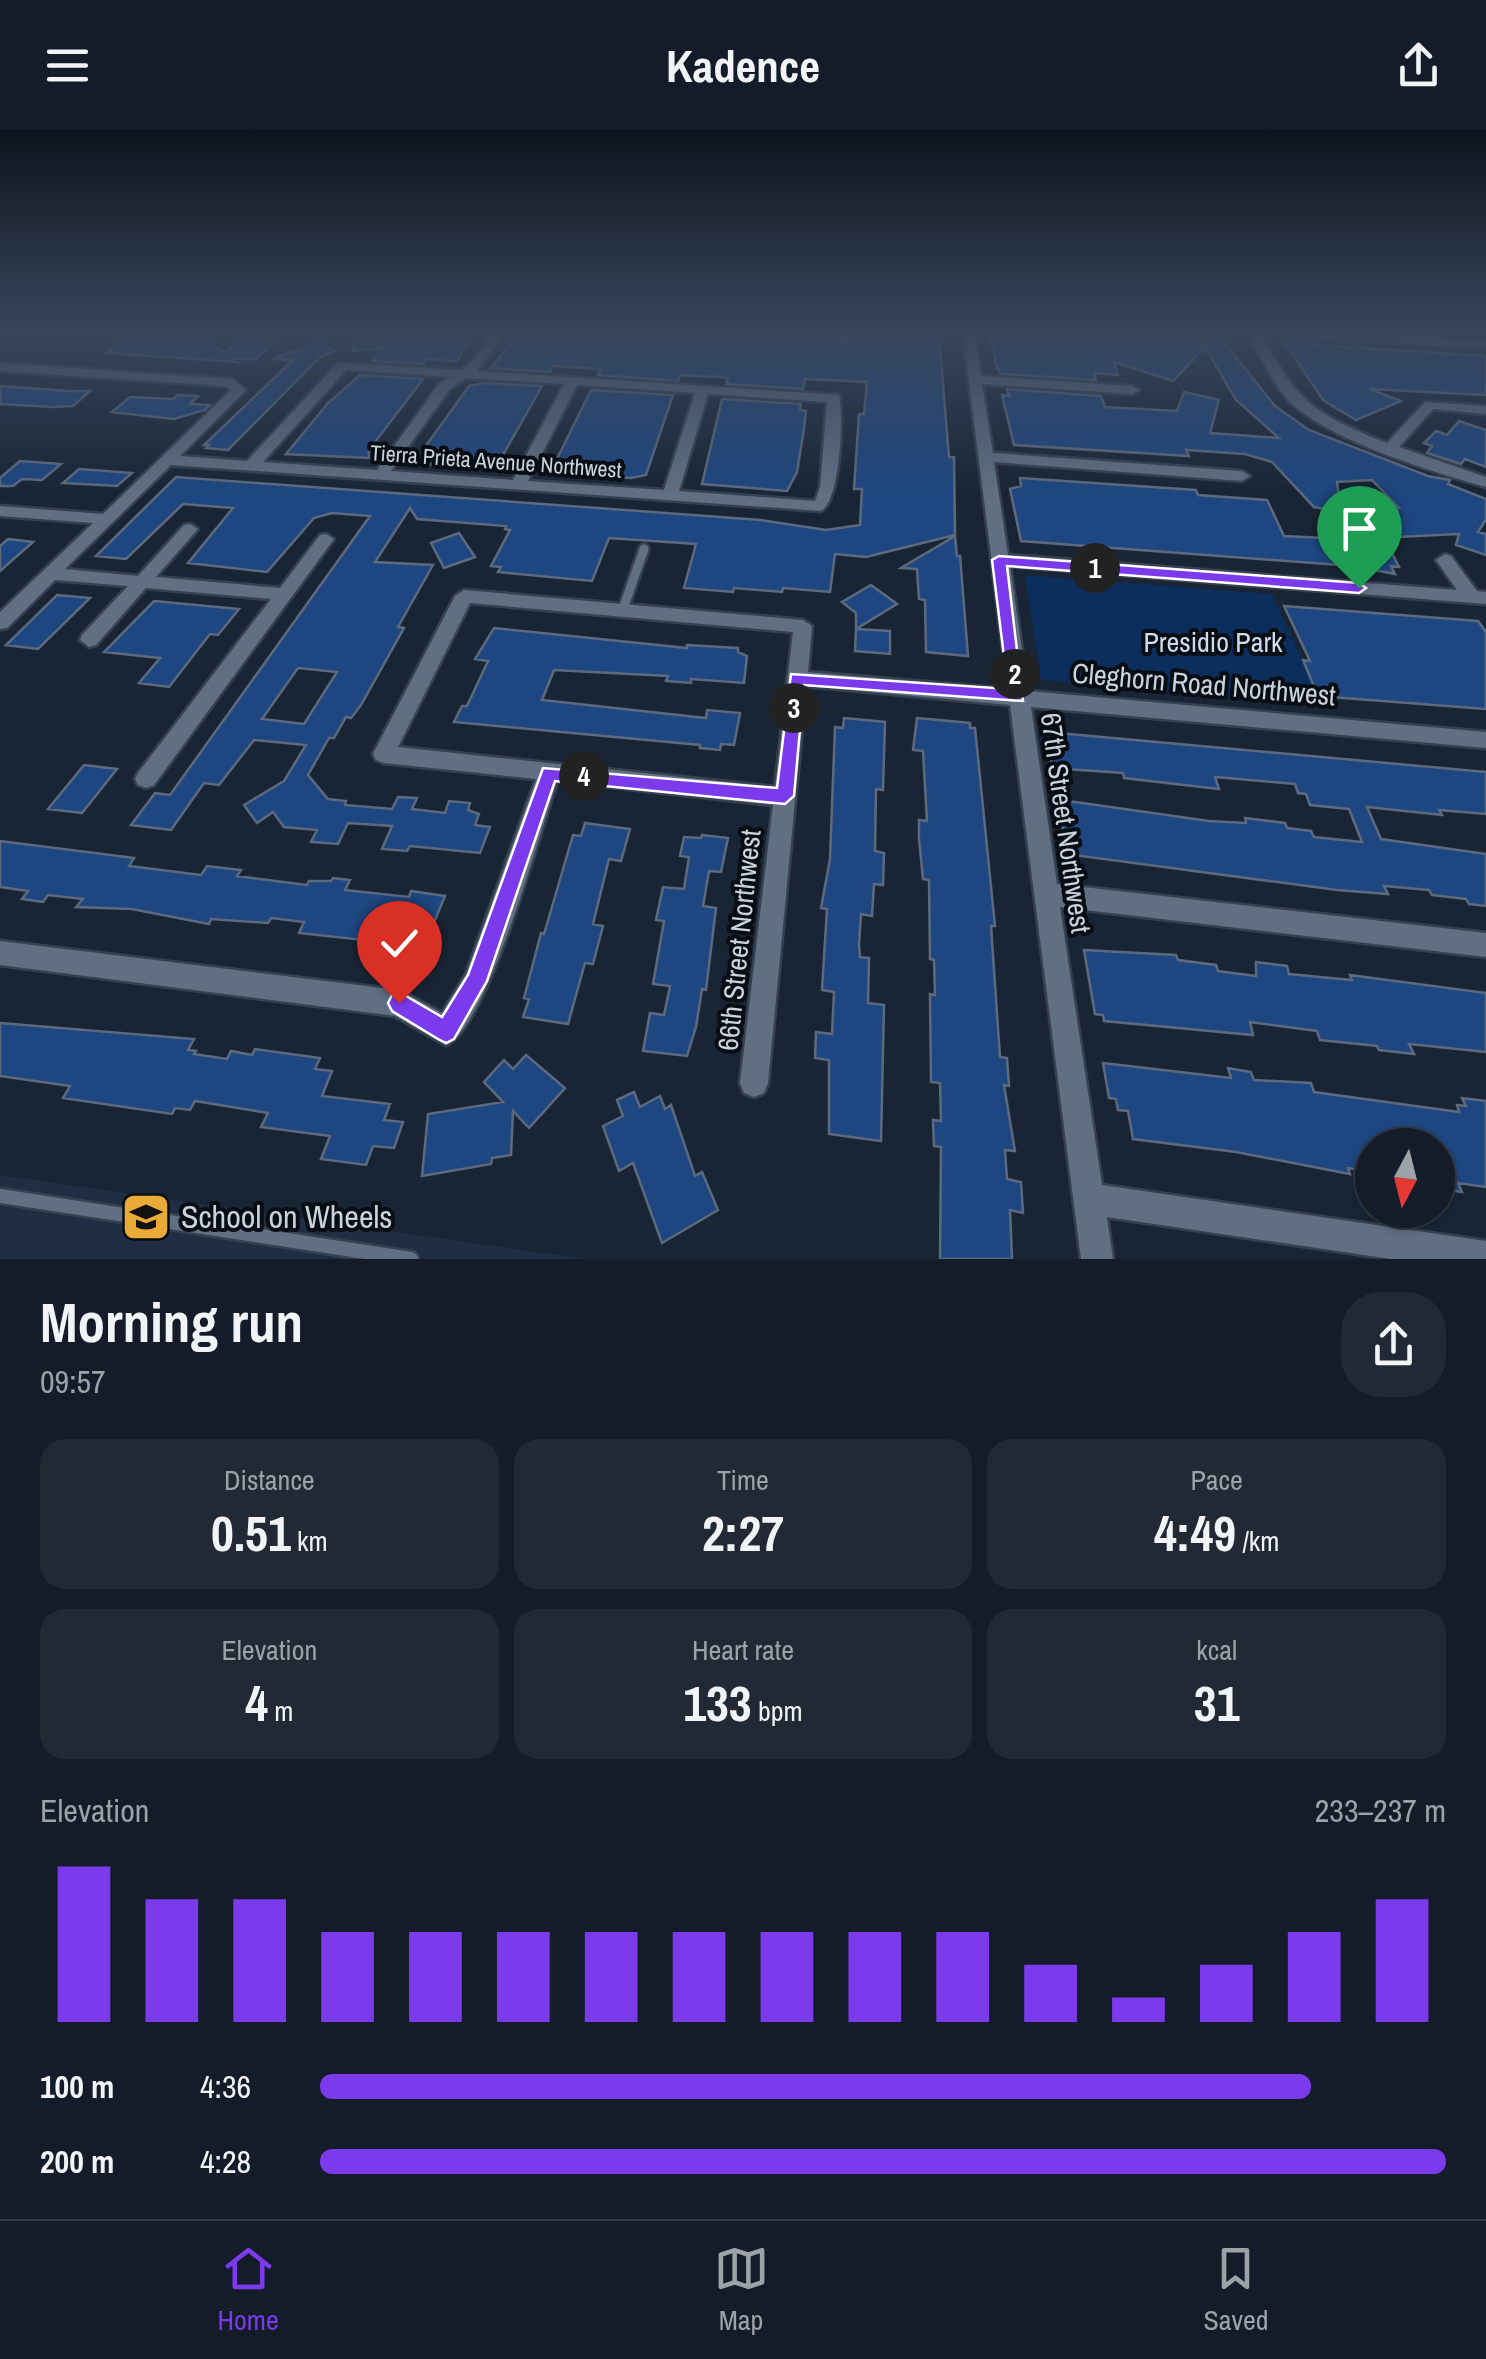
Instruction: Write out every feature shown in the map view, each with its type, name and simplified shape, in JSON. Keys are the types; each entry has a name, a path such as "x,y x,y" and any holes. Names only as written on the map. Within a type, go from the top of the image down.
{"street":[{"path":"0,623 236,396 237,388"},
{"path":"251,466 323,388"},
{"path":"381,475 444,388"},
{"path":"518,485 569,388"},
{"path":"670,496 703,389 681,388"},
{"name":"67th Street Northwest","path":"975,388 1096,1259"},
{"path":"1099,388 1132,390"},
{"path":"1287,388 1306,408 1344,429 1486,482"},
{"name":"Tierra Prieta Avenue Northwest","path":"169,460 820,506 828,487 834,398 703,389"},
{"path":"1391,446 1430,405 1486,410"},
{"path":"984,457 1242,476"},
{"path":"0,511 108,519"},
{"path":"89,640 190,529"},
{"path":"146,779 172,726 326,539"},
{"path":"999,560 1479,598"},
{"path":"1445,560 1479,598"},
{"path":"50,574 284,594"},
{"path":"623,609 464,596 384,754 785,796"},
{"name":"66th Street Northwest","path":"623,609 803,626 754,1082"},
{"name":"Cleghorn Road Northwest","path":"797,678 1486,740"},
{"path":"0,953 399,1003 446,1032 477,981 549,773"},
{"path":"1047,894 1486,944"},
{"path":"1089,1199 1486,1258"}],"lane":[{"path":"623,609 644,548"},
{"path":"0,1196 410,1259"}],"shaded area":[{"name":"School on Wheels","path":"0,1175 585,1259 0,1259"}],"green space":[{"name":"Presidio Park","path":"1025,575 1272,594 1323,705 1041,680"}],"building":[{"path":"0,388 90,391 73,406 0,404"},
{"path":"264,388 290,388 228,450 204,445"},
{"path":"346,388 416,388 369,450 369,458 286,454"},
{"path":"468,388 541,388 499,462 493,461 490,467 422,464 426,459 417,458"},
{"path":"866,388 943,388 949,457 954,457 955,535 866,557 835,554 830,592 684,588 696,544 609,538 592,581 498,572 501,567 491,566 510,530 506,526 417,519 410,508 375,562 433,565 398,627 404,628 361,705 351,718 346,717 334,738 329,738 308,775 328,799 346,801 345,805 392,809 398,797 417,798 412,809 445,813 449,801 470,803 468,810 479,814 475,825 490,827 480,853 410,846 407,851 382,849 392,826 348,823 338,844 311,842 317,830 284,827 273,812 257,823 244,805 284,781 306,745 254,740 219,785 204,783 171,830 131,825 155,793 170,795 370,516 332,513 314,518 267,572 188,563 233,508 183,504 126,559 96,556 176,477 761,520 826,530 860,525 862,489 854,489 859,414 864,414","holes":["298,668 337,672 304,724 262,719"]},
{"path":"1229,388 1260,388 1275,406 1309,430 1428,476 1450,480 1448,484 1486,499 1486,519 1478,532 1486,534 1486,555 1456,545 1459,534 1397,537 1369,511 1399,508 1372,480 1337,482 1341,512 1314,507 1272,462 1245,454 1186,450 1189,456 1014,445 1002,395 1009,396 1007,389 1101,396 1105,407 1177,411 1184,392 1219,400 1210,433 1279,438 1236,400"},
{"path":"1315,388 1486,388 1486,395 1369,389 1401,401 1356,420 1323,400"},
{"path":"591,390 673,395 646,475 631,478 550,473"},
{"path":"178,395 198,396 190,404 210,405 174,419 112,412 130,397 173,399"},
{"path":"722,399 801,404 800,410 806,411 797,472 787,491 702,484"},
{"path":"1459,421 1486,430 1486,467 1427,453 1432,446 1424,443 1436,431 1447,435"},
{"path":"20,461 61,464 42,480 22,479 13,486 0,486 0,478"},
{"path":"79,469 132,473 117,486 63,483"},
{"path":"1020,478 1196,490 1198,495 1267,500 1284,536 1386,541 1399,567 1391,566 1395,574 1353,566 1021,541 1010,489 1021,486"},
{"path":"459,533 475,557 444,568 431,543"},
{"path":"955,536 968,656 926,652 925,600 919,599 917,569 901,568"},
{"path":"8,539 33,542 0,571 0,546"},
{"path":"871,585 897,604 856,629 856,613 842,602"},
{"path":"57,595 90,598 38,649 6,645"},
{"path":"154,601 239,609 218,635 210,634 169,687 139,683 160,658 104,652"},
{"path":"1284,606 1478,621 1486,632 1486,709 1318,696 1303,660 1310,661"},
{"path":"494,628 687,648 738,648 747,656 744,683 691,679 691,683 666,681 668,676 554,670 542,700 706,718 707,710 740,713 734,745 721,744 720,750 454,722 462,706 467,706 488,661 475,659"},
{"path":"856,629 890,631 890,654 855,651"},
{"path":"844,718 885,722 883,790 876,789 875,851 884,853 883,885 874,884 872,916 861,914 859,945 860,957 869,958 868,1003 884,1005 881,1141 829,1134 829,1060 815,1058 816,1032 832,1034 834,992 822,990 827,909 821,908 830,859 835,727 843,728"},
{"path":"917,718 970,723 970,728 975,728 995,926 991,926 1000,1057 1007,1058 1009,1086 1004,1085 1015,1151 1005,1150 1007,1179 1021,1182 1023,1213 1010,1210 1012,1259 940,1259 941,1147 934,1146 933,1120 941,1121 940,1083 931,1082 930,994 935,995 934,960 930,959 929,880 923,879 919,839 919,820 927,821 923,751 913,750"},
{"path":"1058,733 1486,772 1486,814 1439,810 1442,815 1367,807 1381,839 1486,854 1486,906 1432,895 1429,890 1384,886 1388,894 1337,890 1066,854 1060,807 1069,808 1068,801 1209,821 1246,823 1245,818 1285,823 1287,828 1311,831 1314,837 1362,842 1349,809 1310,805 1306,794 1298,793 1295,784 1215,777 1219,789 1124,778 1123,773 1052,768 1048,738 1059,739"},
{"path":"84,765 117,769 82,813 48,809"},
{"path":"585,823 630,829 621,861 609,859 593,924 603,926 593,964 585,963 568,1024 523,1017 529,999 524,998 541,933 544,934 573,835 581,836"},
{"path":"684,837 728,838 721,872 709,871 703,906 716,908 706,990 702,989 696,1027 687,1056 643,1051 650,1013 664,1015 670,986 653,984 664,921 656,920 663,887 684,889 689,857 680,856"},
{"path":"0,841 134,858 129,866 201,875 207,866 241,870 237,876 307,885 309,881 333,878 350,880 345,890 409,897 411,891 445,896 428,937 413,934 409,945 299,933 304,922 271,918 268,923 211,919 209,924 132,909 76,907 83,899 48,895 43,902 22,899 28,891 0,887"},
{"path":"1084,950 1176,955 1178,960 1216,965 1218,971 1256,976 1256,962 1287,966 1289,974 1352,980 1350,975 1486,993 1486,1052 1409,1044 1414,1054 1379,1050 1377,1046 1320,1040 1317,1031 1250,1022 1253,1035 1104,1021 1103,1015 1095,1014"},
{"path":"0,1023 194,1039 188,1050 196,1051 194,1054 227,1059 231,1051 252,1055 255,1049 320,1058 315,1069 332,1071 322,1096 390,1104 384,1120 403,1122 394,1148 373,1146 366,1165 321,1159 330,1136 261,1127 268,1113 195,1101 190,1110 175,1108 172,1114 63,1098 70,1086 0,1076"},
{"path":"526,1055 565,1088 529,1128 513,1111 511,1155 492,1158 491,1164 422,1176 428,1114 503,1102 484,1082 504,1060 513,1069"},
{"path":"1103,1063 1231,1078 1228,1068 1251,1072 1254,1080 1311,1083 1314,1092 1459,1112 1457,1105 1466,1106 1462,1098 1486,1101 1486,1187 1458,1183 1462,1192 1455,1191 1455,1128 1355,1128 1355,1169 1348,1168 1350,1174 1236,1152 1133,1139 1128,1111 1118,1110 1116,1099 1109,1098"},
{"path":"634,1092 640,1107 660,1096 665,1109 671,1105 695,1176 702,1172 718,1210 662,1243 633,1163 619,1171 603,1126 623,1116 617,1100"}],"place":[{"name":"School on Wheels","path":"146,1217"}],"route":[{"path":"399,1003 446,1032 477,981 549,773 785,796 797,678 1018,696 999,560 1359,588"}]}
